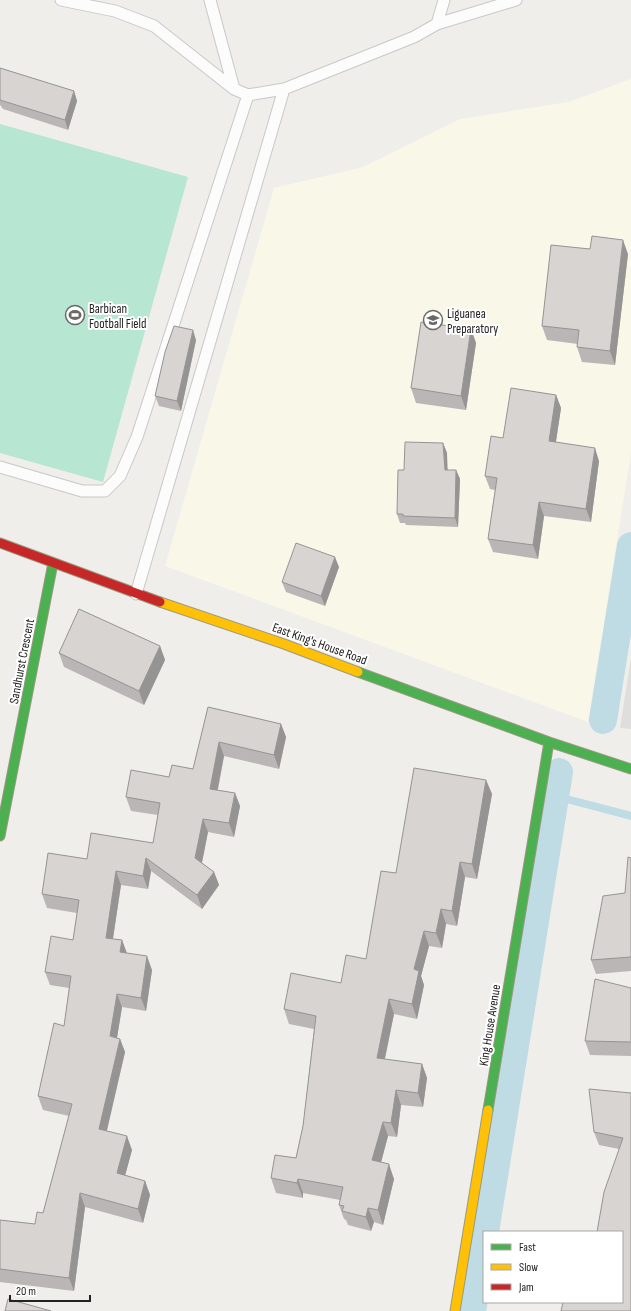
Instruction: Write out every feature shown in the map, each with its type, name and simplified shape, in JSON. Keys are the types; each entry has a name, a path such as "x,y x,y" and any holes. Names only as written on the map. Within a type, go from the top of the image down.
{"street":[{"name":"East King's House Road","path":"0,543 136,594 284,644 549,742 631,769"},
{"name":"Sandhurst Crescent","path":"0,836 53,563"},
{"name":"King House Avenue","path":"455,1311 549,742"}],"lane":[{"path":"61,0 115,11 154,26 234,89 248,95 284,89 414,37 437,24 516,0"},
{"path":"210,0 234,89"},
{"path":"437,24 444,0"},
{"path":"136,594 284,89"},
{"path":"0,467 82,491 105,492 120,476 137,437 248,95"}],"shaded area":[{"name":"Liguanea Preparatory","path":"631,79 631,453 588,722 165,566 274,188 363,167 460,119 568,102"},
{"path":"631,658 631,729 620,728"}],"green space":[{"name":"Barbican Football Field","path":"0,124 188,177 103,482 0,453"}],"building":[{"path":"0,68 74,91 65,120 0,100"},
{"path":"592,236 623,240 610,351 577,347 579,330 542,326 551,245 590,249"},
{"path":"421,322 471,329 461,396 411,388"},
{"path":"174,326 193,330 177,401 155,396 165,352"},
{"path":"511,388 556,395 549,441 595,448 586,509 539,502 533,545 488,539 497,478 485,476 491,436 503,438"},
{"path":"405,442 443,443 445,470 456,470 455,518 403,516 403,514 397,514 398,470 404,470"},
{"path":"296,543 335,557 321,596 282,582"},
{"path":"79,609 160,646 139,691 59,653"},
{"path":"208,707 281,724 274,755 219,742 210,789 235,793 229,823 203,819 195,858 214,872 197,895 146,858 143,876 116,871 106,938 122,940 120,952 147,956 141,998 117,994 110,1036 120,1039 99,1129 127,1136 117,1173 145,1181 138,1209 80,1193 69,1278 0,1269 0,1220 35,1224 37,1212 43,1213 72,1104 38,1096 54,1023 64,1026 71,976 45,972 51,936 73,940 79,900 42,894 48,853 87,859 91,833 153,843 160,803 126,797 131,770 169,777 172,765 193,769"},
{"path":"414,768 486,780 472,864 460,862 452,911 441,909 436,933 424,931 414,969 419,971 412,1004 389,999 377,1058 422,1064 418,1093 396,1090 391,1123 383,1122 372,1160 389,1164 378,1210 368,1208 366,1217 342,1211 344,1206 339,1205 343,1187 298,1179 297,1183 271,1178 275,1155 296,1158 303,1126 316,1016 284,1009 291,973 341,983 346,955 366,959 381,871 396,873"},
{"path":"628,857 631,858 631,957 591,960 603,896 625,893"},
{"path":"595,979 631,988 631,1042 585,1041"},
{"path":"589,1089 631,1093 631,1311 561,1311 563,1303 623,1303 623,1231 597,1231 604,1192 623,1138 594,1132"},
{"path":"8,1299 51,1311 5,1311"}],"waterway":[{"path":"603,720 631,546"},
{"path":"485,1231 559,772"},
{"path":"555,796 631,816"},
{"path":"472,1311 483,1244"}],"traffic: fast":[{"path":"0,836 53,563"},
{"path":"358,672 549,742 631,769"},
{"path":"488,1110 549,742"}],"traffic: slow":[{"path":"160,602 284,644 358,672"},
{"path":"455,1311 488,1110"}],"traffic: jam":[{"path":"0,543 160,602"}],"place":[{"name":"Barbican Football Field","path":"75,315"},
{"name":"Liguanea Preparatory","path":"433,320"}]}
